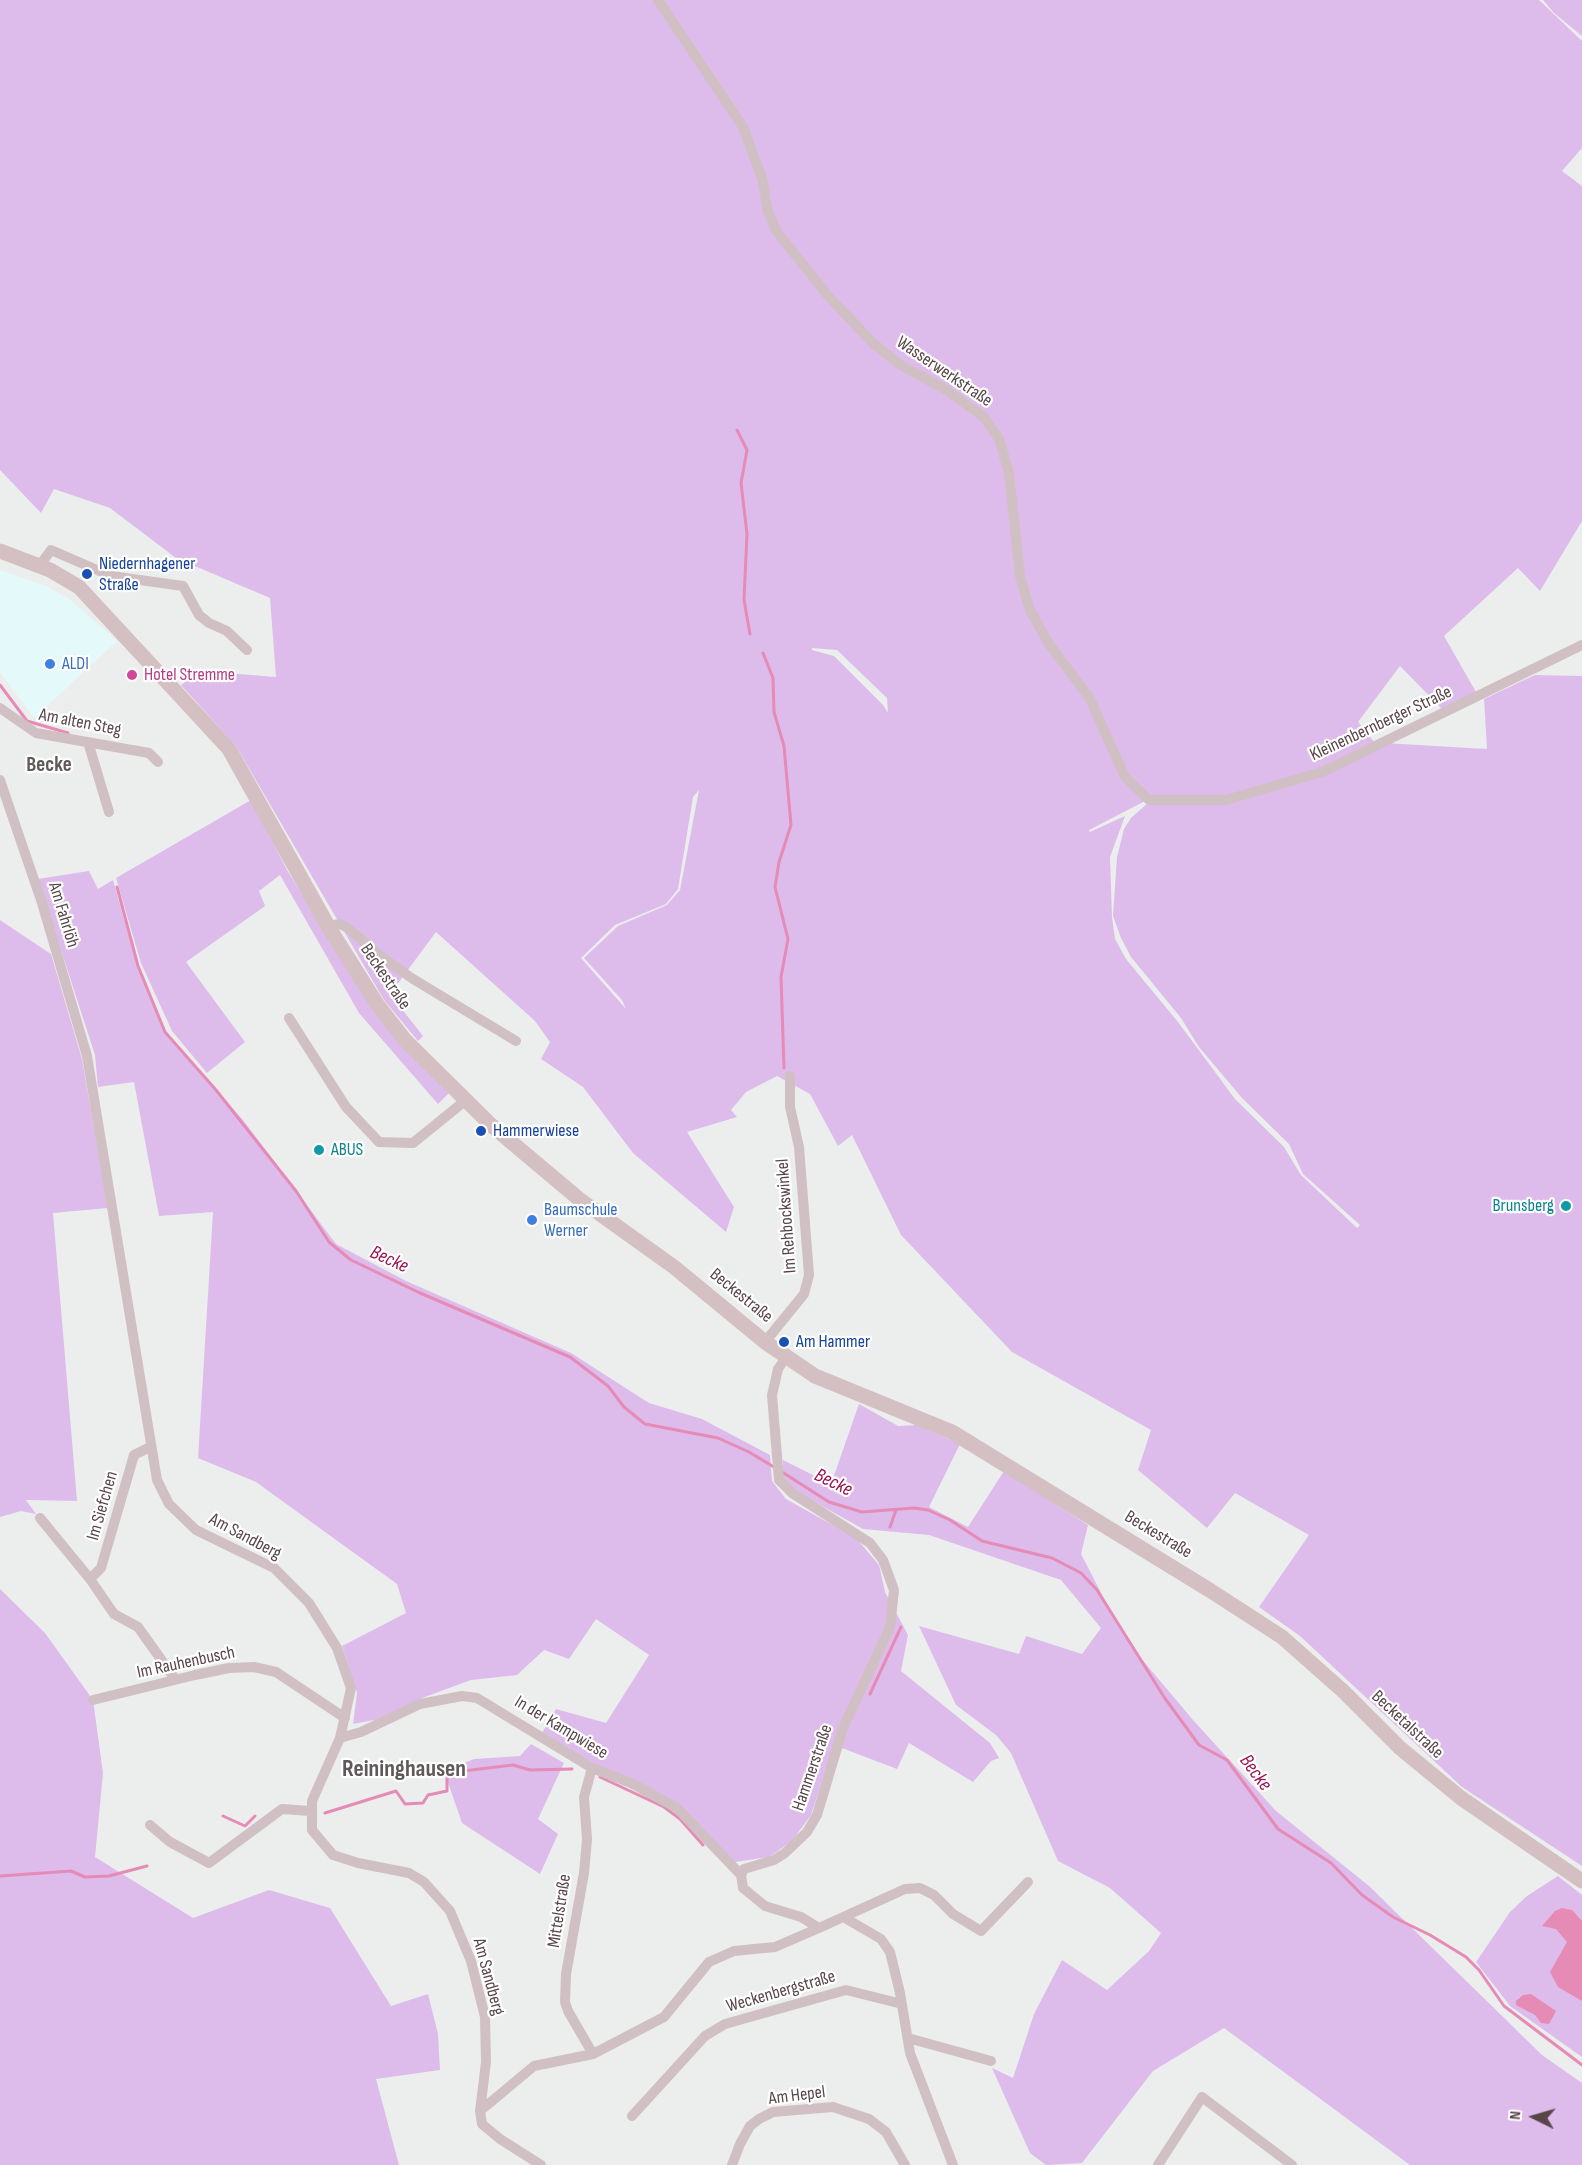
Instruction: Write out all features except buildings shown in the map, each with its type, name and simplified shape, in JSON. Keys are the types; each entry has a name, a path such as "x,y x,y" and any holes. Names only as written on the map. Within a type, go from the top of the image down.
{"main road":[{"path":"0,551 40,566"},
{"name":"Beckestraße","path":"40,566 67,578 79,587 229,749 328,926 377,1004 398,1031 466,1100 579,1199 674,1267 765,1342 815,1376 952,1432 1211,1591"},
{"name":"Becketalstraße","path":"1211,1591 1282,1637 1343,1691 1400,1748 1461,1798 1548,1855 1582,1881"}],"street":[{"name":"Wasserwerkstraße","path":"658,0 743,127 762,178 768,212 777,232 811,271 829,297 874,344 902,366 945,389 984,417 999,439 1009,473 1020,576 1030,610 1049,644 1089,697 1125,777 1149,800"},
{"path":"40,566 51,550 111,576 183,586 199,615 209,623 227,631 247,650"},
{"name":"Kleinenbernberger Straße","path":"1149,800 1227,800 1322,772 1582,645"},
{"name":"Am alten Steg","path":"0,708 36,733 149,753 158,762"},
{"path":"87,742 109,812"},
{"name":"Am Fahrlöh","path":"1,783 42,903 87,1056"},
{"name":"Beckestraße","path":"328,926 340,924 348,928 379,955 413,979 516,1041"},
{"path":"289,1018 346,1107 379,1142 413,1143 466,1100"},
{"name":"Am Sandberg","path":"87,1056 157,1480 169,1504 196,1530 274,1568 309,1603 337,1648 351,1688 340,1738 317,1784 310,1811 312,1830 333,1855 358,1863 409,1873 424,1882 450,1911 471,1961 485,2017 486,2062 480,2111"},
{"name":"Im Rehbockswinkel","path":"765,1342 804,1294 809,1275 799,1147 790,1107 790,1076"},
{"name":"Hammerstraße","path":"741,1875 744,1869 774,1860 785,1853 807,1832 817,1815 843,1728 890,1627 894,1613 894,1590 889,1574 870,1543 792,1493 779,1477 772,1395 778,1369 786,1356"},
{"name":"Im Siefchen","path":"90,1579 101,1568 134,1455 150,1447"},
{"name":"Im Siefchen","path":"40,1518 90,1579 114,1614 138,1627 176,1679"},
{"name":"Im Rauhenbusch","path":"93,1700 229,1668 254,1667 276,1672 345,1718"},
{"name":"In der Kampwiese","path":"340,1738 361,1732 420,1704 462,1696 477,1698 592,1768 632,1783 677,1808 741,1875"},
{"name":"Mittelstraße","path":"592,1768 584,1797 585,1862 566,1974 565,2002 592,2054"},
{"path":"150,1825 170,1842 209,1863 282,1809 310,1811"},
{"path":"741,1875 743,1888 765,1906 801,1917 819,1928"},
{"path":"541,2165 491,2133 482,2124 480,2111 534,2066 592,2054 664,2017 709,1962 734,1951 775,1947 845,1918 906,1889 920,1888 934,1895 953,1914 981,1931 1028,1882"},
{"path":"845,1918 881,1939 890,1952 910,2054 953,2165"},
{"name":"Weckenbergstraße","path":"632,2116 705,2036 725,2024 846,1990 902,2004"},
{"path":"908,2038 991,2061"},
{"path":"1158,2165 1202,2097 1292,2165"},
{"name":"Am Hepel","path":"732,2165 750,2126 759,2119 773,2112 833,2107 869,2119 886,2132 905,2165"}],"shaded area":[{"path":"0,0 1539,0 1582,41 1582,148 1562,171 1582,186 1582,521 1540,591 1518,568 1444,636 1476,692 1443,710 1400,666 1358,722 1375,743 1321,768 1227,796 1163,797 1150,796 1127,775 1093,697 1085,691 1123,778 1147,800 1089,830 1090,832 1125,816 1110,857 1112,917 1115,939 1126,959 1178,1022 1235,1099 1284,1147 1301,1175 1357,1228 1360,1225 1303,1174 1289,1144 1242,1098 1199,1047 1181,1018 1131,957 1113,916 1117,857 1124,829 1131,818 1149,802 1227,803 1323,773 1384,743 1487,749 1484,699 1535,675 1582,676 1582,1866 1462,1787 1300,1636 1259,1607 1309,1535 1235,1493 1207,1528 1138,1470 1151,1430 1012,1352 901,1235 852,1135 838,1146 810,1094 777,1076 746,1092 731,1110 737,1117 687,1132 734,1207 726,1232 633,1153 583,1087 541,1059 550,1042 535,1021 436,932 390,994 423,1036 418,1041 384,1000 236,746 181,685 201,671 276,677 270,598 176,558 110,508 54,489 41,513 0,470","holes":["812,648 837,650 887,698 888,713 883,705 834,656 812,650","699,790 680,890 667,905 618,926 584,958 622,1000 626,1009 581,958 615,925 666,904 678,889 693,797"]},
{"path":"1543,0 1582,0 1582,36 1554,13"},
{"path":"0,570 46,586 69,599 117,641 34,718 0,672"},
{"path":"251,800 287,870 373,1009 449,1093 438,1104 359,1013 280,875 259,891 265,906 186,962 245,1042 207,1073 172,1031 141,963 116,878"},
{"path":"89,871 98,889 113,880 137,966 167,1035 243,1120 336,1244 406,1281 571,1353 649,1403 702,1419 770,1455 772,1481 786,1499 856,1538 879,1565 885,1592 908,1635 901,1671 990,1743 999,1758 991,1761 973,1782 909,1743 897,1769 834,1745 811,1815 792,1841 769,1857 735,1862 677,1808 539,1738 556,1709 606,1723 649,1655 596,1619 569,1659 544,1650 517,1675 471,1680 422,1698 379,1719 353,1724 357,1693 342,1646 406,1613 397,1584 256,1482 198,1458 213,1212 159,1216 134,1082 98,1087 95,1055 38,879"},
{"path":"0,920 51,954 82,1059 108,1208 53,1213 77,1501 26,1500 36,1514 21,1511 0,1517"},
{"path":"859,1404 898,1426 917,1425 960,1444 929,1507 968,1527 1004,1471 1088,1525 1081,1554 1112,1614 1140,1657 1193,1720 1276,1811 1369,1886 1542,2055 1582,2083 1582,2165 1410,2165 1224,2028 1153,2071 1082,2163 1046,2165 1030,2153 992,2068 1013,2078 1034,2014 1062,1960 1107,1990 1149,1951 1161,1933 1110,1888 1058,1861 1011,1753 996,1735 956,1705 919,1626 1019,1654 1026,1636 1082,1654 1101,1628 1061,1580 929,1535 863,1529 797,1492 783,1479 783,1460 831,1484"},
{"path":"0,1589 45,1633 93,1700 103,1773 95,1857 193,1918 269,1890 330,1908 391,2006 428,1994 438,2034 440,2070 376,2079 399,2165 0,2165"},
{"path":"531,1744 564,1763 538,1819 558,1834 540,1874 462,1823 444,1771 474,1759 520,1756"},
{"path":"1558,1876 1582,1895 1582,2057 1510,2006 1476,1962 1510,1912 1527,1896"},
{"path":"1562,1908 1572,1910 1582,1921 1582,2001 1558,1987 1550,1972 1567,1942 1556,1929 1542,1926 1555,1911"},
{"path":"1531,1994 1556,2011 1549,2024 1541,2023 1535,2015 1516,2005 1516,2001 1523,1995"}],"waterway":[{"path":"737,430 747,450 741,483 747,534 744,600 750,634"},
{"path":"763,653 773,678 774,712 784,746 791,825 779,862 775,887 788,939 781,977 784,1068"},
{"name":"Becke","path":"0,685 27,721 68,733"},
{"name":"Becke","path":"117,887 138,966 165,1032 216,1090 296,1191 329,1242 351,1260 420,1293 570,1357 608,1386 624,1407 645,1424 718,1438 749,1452 774,1467"},
{"name":"Becke","path":"782,1472 829,1502 862,1512 914,1508 928,1510 950,1520 982,1541 1052,1558 1081,1573 1097,1590 1164,1697 1199,1745 1227,1760 1278,1829 1331,1863 1362,1895 1393,1917 1430,1935 1466,1957 1479,1970 1504,2006 1582,2065"},
{"path":"890,1527 896,1510"},
{"path":"870,1694 901,1627"},
{"path":"325,1813 396,1791 405,1804 423,1803 428,1795 447,1791 447,1769 463,1771 513,1765 530,1770 572,1769"},
{"path":"600,1777 664,1807 680,1819 703,1845"},
{"path":"223,1816 245,1826 255,1816"},
{"path":"0,1876 71,1871 85,1877 109,1876 147,1866"}],"place":[{"name":"Niedernhagener Straße","path":"87,574"},
{"name":"ALDI","path":"50,664"},
{"name":"Hotel Stremme","path":"132,675"},
{"name":"Hammerwiese","path":"481,1131"},
{"name":"ABUS","path":"319,1150"},
{"name":"Brunsberg","path":"1566,1206"},
{"name":"Baumschule Werner","path":"532,1220"},
{"name":"Am Hammer","path":"784,1342"}],"district":[{"name":"Becke","path":"49,766"},
{"name":"Reininghausen","path":"404,1770"}]}
